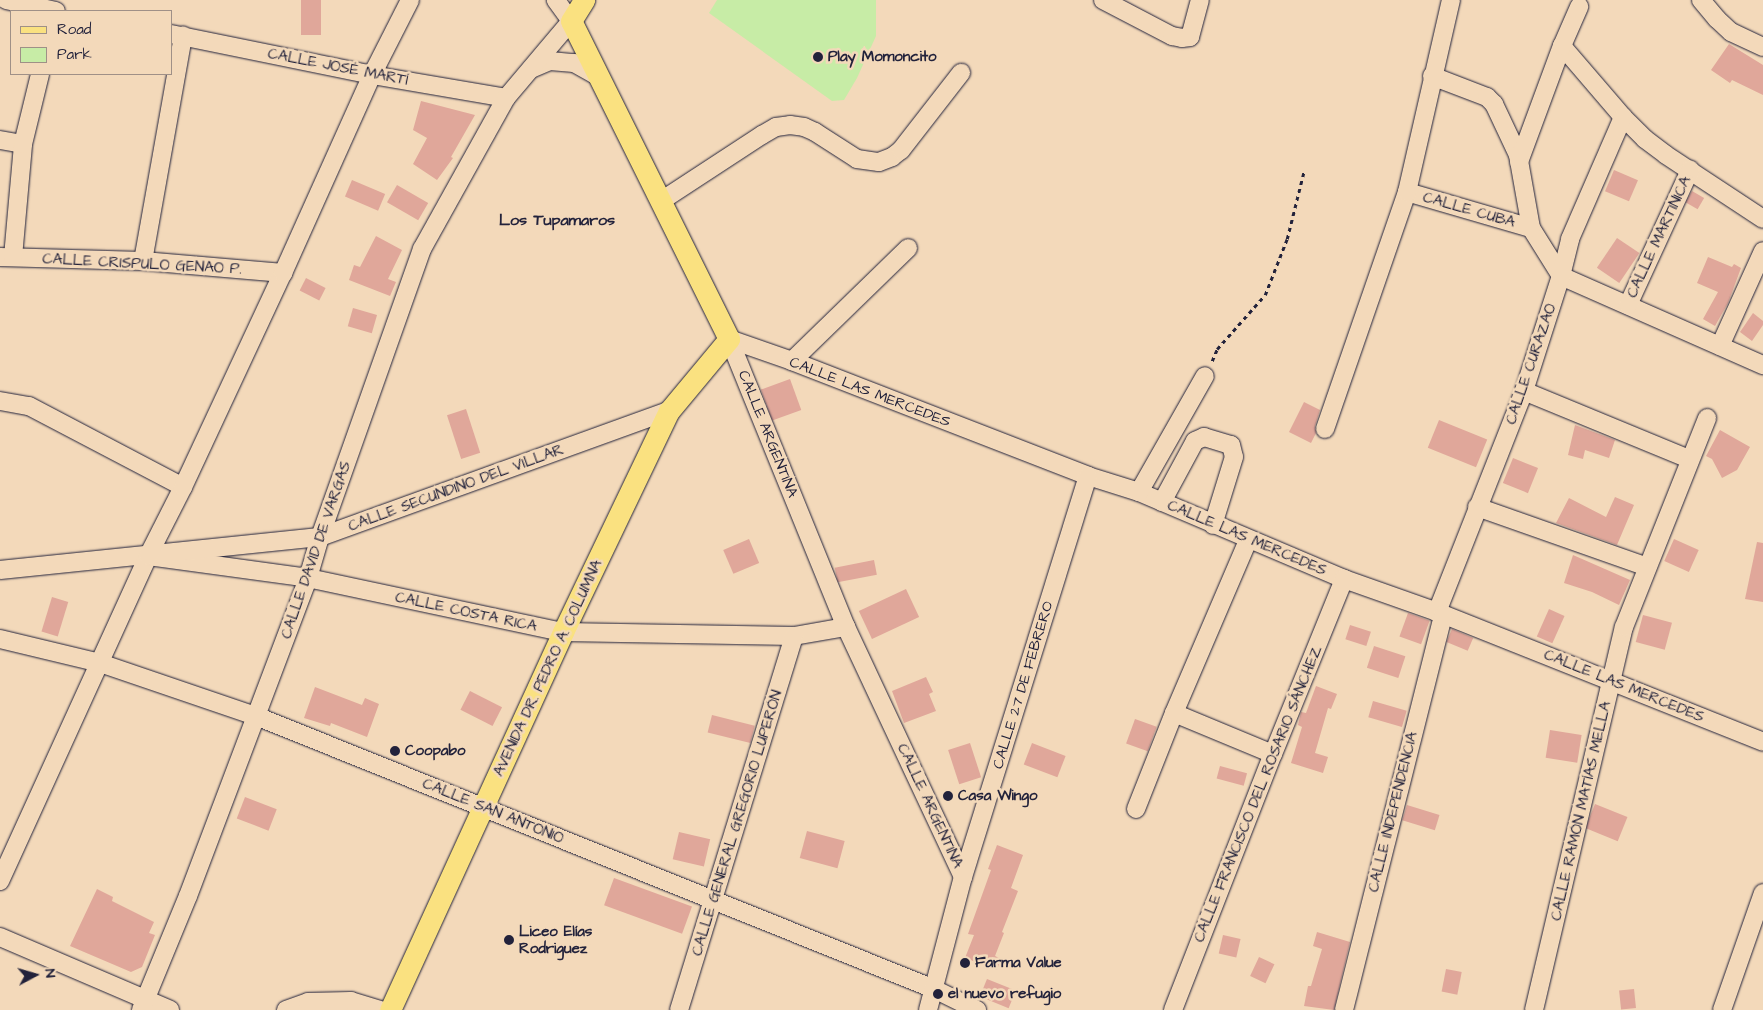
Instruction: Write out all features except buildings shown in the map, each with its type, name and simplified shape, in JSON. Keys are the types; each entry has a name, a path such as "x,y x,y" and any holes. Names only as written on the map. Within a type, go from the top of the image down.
{"main road":[{"path":"570,21 584,0"},
{"name":"CALLE ARGENTINA","path":"570,21 600,77 729,339"},
{"name":"AVENIDA DR. PEDRO A. COLUMNA","path":"390,1010 563,632 669,411 729,339"}],"street":[{"path":"6,0 51,10"},
{"path":"0,881 148,556 183,487 283,273 372,75 410,0"},
{"name":"CALLE ARGENTINA","path":"556,0 570,21"},
{"path":"1103,0 1172,36 1182,38 1190,38 1200,0"},
{"path":"1325,429 1408,192 1450,0"},
{"path":"1701,0 1731,32 1763,48"},
{"path":"1519,162 1562,46 1579,7"},
{"name":"CALLE DAVID DE VARGAS","path":"143,1005 188,896 308,578 320,537 422,249 506,98 570,21"},
{"path":"172,67 177,35"},
{"name":"CALLE JOSÉ MARTÍ","path":"177,35 372,75 506,98"},
{"path":"1562,46 1624,117 1656,148 1763,219"},
{"path":"531,69 550,61 574,63 600,77"},
{"path":"660,201 762,135 776,127 790,124 815,132 857,159 878,162 892,157 901,150 961,73"},
{"path":"7,257 23,144 40,75"},
{"path":"142,260 171,75"},
{"path":"1432,76 1491,101 1519,162 1531,228 1561,276 1763,365"},
{"name":"CALLE CURAZAO","path":"1440,613 1477,506 1524,390 1561,276 1570,239 1624,117"},
{"path":"0,140 23,144"},
{"name":"CALLE MARTINICA","path":"1628,305 1690,170"},
{"name":"CALLE CUBA","path":"1408,192 1531,228"},
{"path":"792,361 908,248"},
{"path":"1720,346 1763,251"},
{"name":"CALLE CRISPULO GENAO P.","path":"7,257 142,260 283,273"},
{"name":"CALLE ARGENTINA","path":"729,339 846,627 963,877"},
{"name":"CALLE LAS MERCEDES","path":"729,339 792,361 1088,476 1139,492 1248,540 1344,579 1440,613 1763,742"},
{"path":"1139,492 1205,376"},
{"path":"1524,390 1689,460"},
{"path":"0,401 29,406 183,487"},
{"name":"CALLE SECUNDINO DEL VILLAR","path":"0,570 320,537 669,411"},
{"name":"CALLE RAMÓN MATÍAS MELLA","path":"1534,1010 1624,627 1707,418"},
{"path":"1162,502 1195,441 1204,436 1231,445 1234,457 1214,525"},
{"name":"CALLE 27 DE FEBRERO","path":"928,1010 963,877 1088,476"},
{"path":"1477,506 1647,567"},
{"path":"1136,810 1174,713 1248,540"},
{"name":"CALLE COSTA RICA","path":"148,556 308,578 563,632 794,636 846,627"},
{"name":"CALLE FRANCISCO DEL ROSARIO SÁNCHEZ","path":"1173,1010 1344,579"},
{"name":"CALLE INDEPENDENCIA","path":"1344,1010 1440,613"},
{"name":"CALLE GENERAL GREGORIO LUPERÓN","path":"679,1010 794,636"},
{"name":"CALLE SAN ANTONIO","path":"0,639 100,663 256,716 934,988 977,1010"},
{"path":"1174,713 1273,754"},
{"path":"1722,1010 1763,893"},
{"path":"0,937 143,1005 170,1010"},
{"path":"286,1010 308,1002 351,1001 380,1010"}],"path":[{"path":"1205,376 1217,349 1265,295 1287,239 1304,171"}],"green space":[{"name":"Play Momoncito","path":"717,0 876,0 876,36 857,78 844,100 832,101 709,13"}],"place":[{"name":"Play Momoncito","path":"818,57"},
{"name":"Coopabo","path":"395,751"},
{"name":"Casa Wingo","path":"948,796"},
{"name":"Liceo Elías Rodriguez","path":"509,940"},
{"name":"Farma Value","path":"965,963"},
{"name":"el nuevo refugio","path":"938,994"}],"district":[{"name":"Los Tupamaros","path":"557,220"}]}
